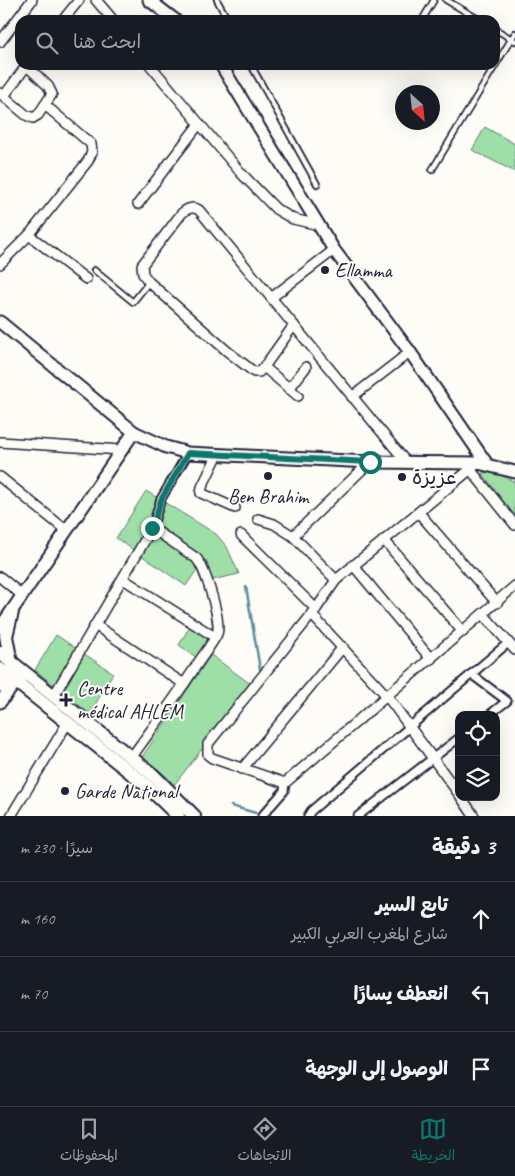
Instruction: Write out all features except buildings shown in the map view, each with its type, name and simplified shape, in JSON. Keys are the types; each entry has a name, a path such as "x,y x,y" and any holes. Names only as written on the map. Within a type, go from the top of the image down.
{"main road":[{"path":"5,620 10,673"},
{"path":"0,654 10,673 145,784 178,816"},
{"path":"10,673 53,697 166,787 194,816"}],"street":[{"path":"21,15 32,0"},
{"path":"67,15 79,0"},
{"path":"96,0 109,15"},
{"path":"149,0 169,15"},
{"path":"0,42 15,22"},
{"path":"23,70 2,94 30,117 36,117 52,94 31,70"},
{"path":"154,70 241,173 276,209 293,219 319,225"},
{"path":"224,70 334,250 410,352 515,525"},
{"path":"0,264 29,235 88,161 92,152 91,144 45,105"},
{"path":"138,204 199,124"},
{"path":"294,325 264,368 259,372 254,372 220,345 149,282 142,270 142,265 182,213 187,209 195,208 200,210 407,463"},
{"path":"29,235 86,279"},
{"path":"271,298 334,250"},
{"path":"0,322 134,432 166,447 188,453 478,466 514,473"},
{"path":"352,397 410,352"},
{"path":"289,389 306,367"},
{"path":"264,368 298,396"},
{"path":"5,620 134,432"},
{"path":"0,442 121,450"},
{"path":"53,697 152,528 161,500 188,453"},
{"path":"218,454 202,487 202,493 235,508"},
{"path":"293,536 370,462"},
{"path":"285,783 210,757 207,752 208,744 313,612 336,580 478,466"},
{"path":"0,477 67,531"},
{"path":"419,513 497,603"},
{"path":"258,519 274,524 293,536 336,580"},
{"path":"131,758 218,633 217,618 200,562 152,528"},
{"path":"241,536 313,612 387,696 455,789"},
{"path":"384,540 463,632"},
{"path":"353,565 431,659"},
{"path":"0,577 23,596"},
{"path":"122,579 215,637"},
{"path":"262,816 284,791 285,783 515,586"},
{"path":"308,816 311,811 471,674 513,646 483,614"},
{"path":"95,625 184,684"},
{"path":"242,769 343,648"},
{"path":"0,702 10,673"},
{"path":"471,674 507,701 495,711"},
{"path":"11,816 68,722"},
{"path":"358,816 455,741"},
{"path":"464,801 474,816"}],"lane":[{"path":"217,0 225,15"},
{"path":"425,15 434,0"},
{"path":"446,0 472,15"},
{"path":"500,32 513,40"},
{"path":"500,61 513,40 515,33"},
{"path":"254,70 317,184"},
{"path":"432,170 494,70"},
{"path":"94,270 133,302 149,282"}],"green space":[{"path":"485,127 515,144 515,172 472,150"},
{"path":"494,472 515,482 515,516 482,473"},
{"path":"146,491 216,534 227,547 239,574 212,580 206,560 186,586 116,538"},
{"path":"190,626 210,638 197,658 179,645"},
{"path":"56,635 113,673 90,714 35,670"},
{"path":"211,655 252,685 174,785 165,775 142,757"}],"waterway":[{"path":"246,587 260,669"},
{"path":"231,806 256,813"}],"place":[{"name":"Ellamma","path":"325,270"},
{"name":"Ben Brahim","path":"268,476"},
{"name":"عزيزة","path":"402,477"},
{"name":"Centre médical AHLEM","path":"66,700"},
{"name":"Garde National","path":"65,791"}],"route":[{"path":"152,528 161,500 188,453 370,462"}]}
